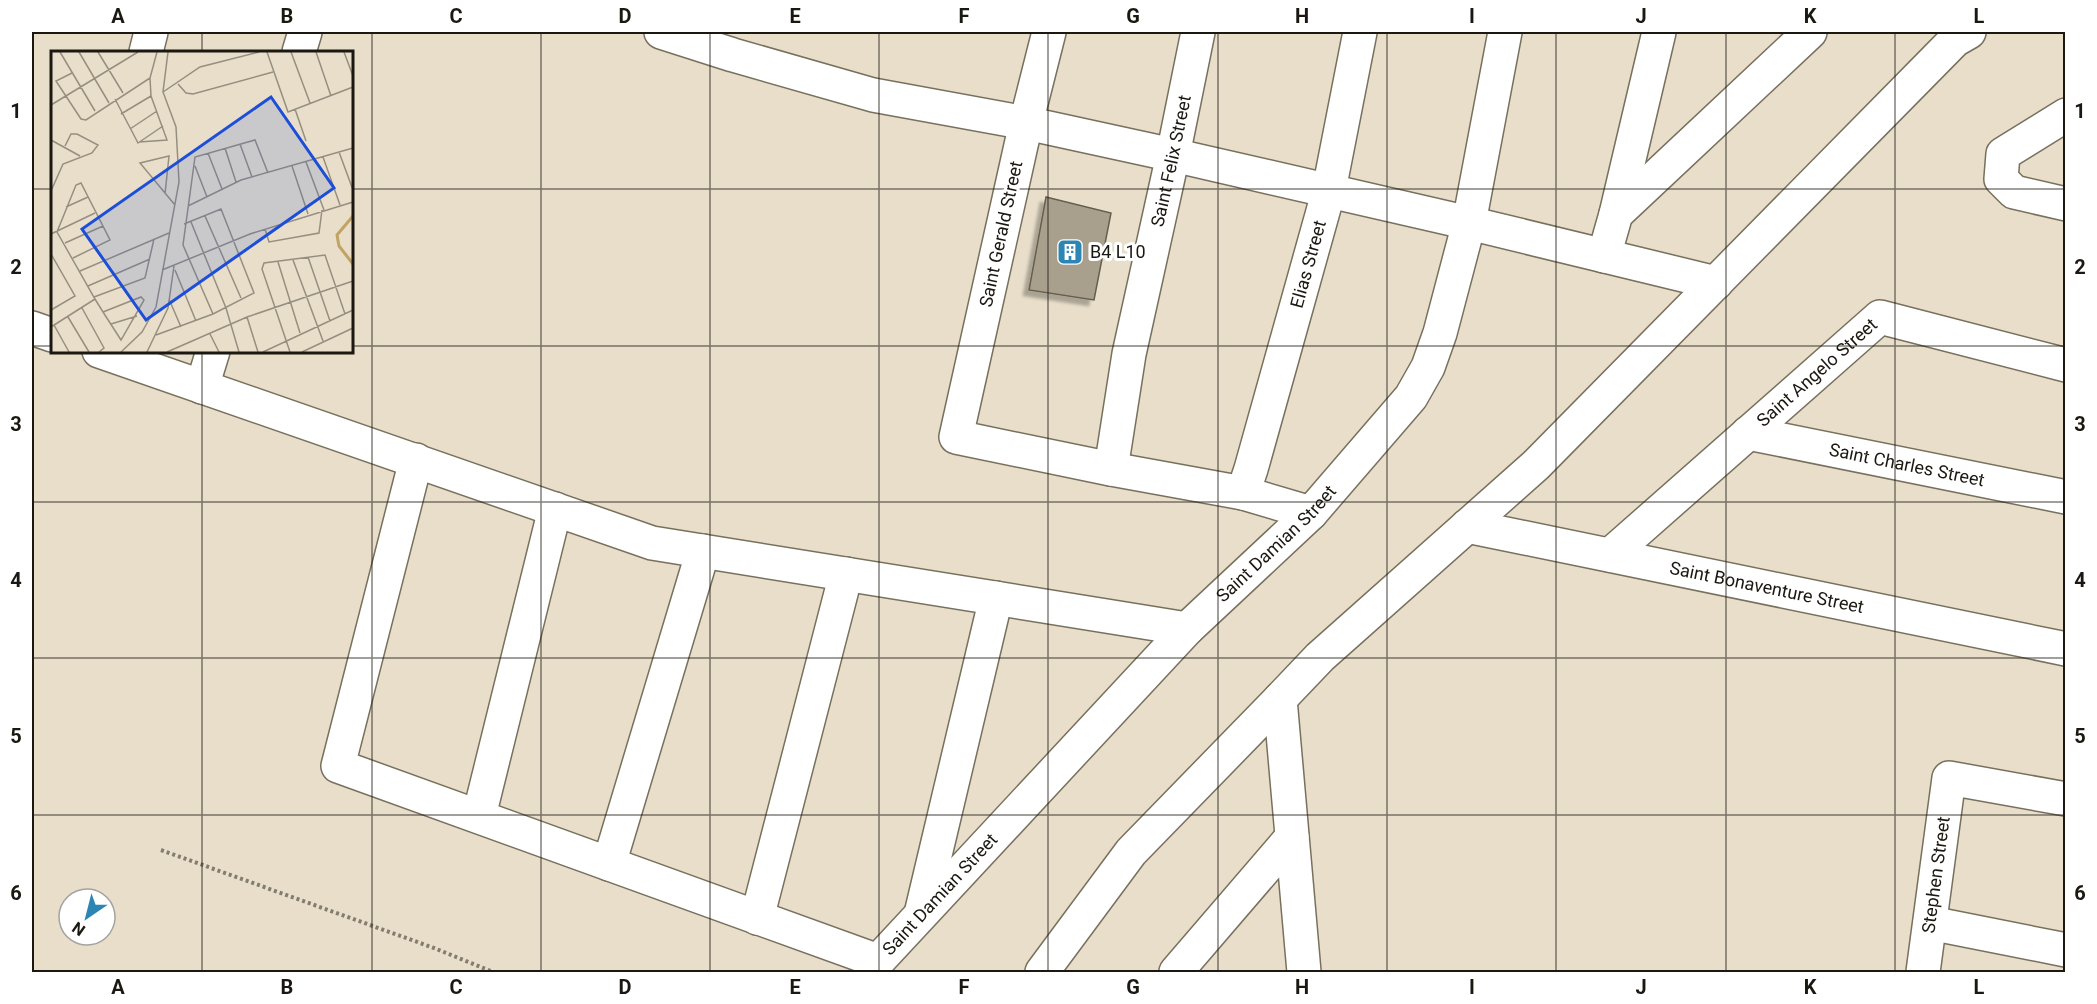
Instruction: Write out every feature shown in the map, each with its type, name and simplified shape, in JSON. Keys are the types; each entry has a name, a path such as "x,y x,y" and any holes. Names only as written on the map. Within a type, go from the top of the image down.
{"street":[{"path":"146,51 151,32"},
{"path":"299,51 305,32"},
{"path":"662,32 738,43 873,95 1026,123 1173,155 1716,283"},
{"name":"Saint Gerald Street","path":"1049,32 1026,123 957,437 1111,469"},
{"name":"Saint Felix Street","path":"1111,469 1129,354 1198,32"},
{"name":"Elias Street","path":"1243,493 1329,190 1360,32"},
{"name":"Saint Damian Street","path":"757,918 878,961 1186,629 1311,513 1411,397 1428,367 1440,333 1469,223 1505,32"},
{"path":"1604,256 1659,32"},
{"path":"1616,214 1809,32"},
{"path":"1042,972 1131,852 1320,657 1536,465 1955,40 1969,32"},
{"path":"2066,115 2003,154 2001,179 2014,192 2066,204"},
{"name":"Saint Angelo Street","path":"1610,555 1880,317 2066,365"},
{"path":"32,328 51,335"},
{"path":"102,352 652,543 1186,629"},
{"path":"202,387 213,352"},
{"name":"Saint Charles Street","path":"1748,433 2066,496"},
{"path":"416,460 339,765 757,918 846,574"},
{"path":"1111,469 1243,493 1311,513"},
{"path":"479,816 555,509"},
{"name":"Saint Bonaventure Street","path":"1467,526 2066,649"},
{"path":"609,864 703,551"},
{"path":"921,916 996,598"},
{"path":"1280,699 1304,972"},
{"name":"Stephen Street","path":"1923,972 1949,778 2066,799"},
{"path":"1176,972 1292,837"},
{"path":"1930,923 2066,950"}],"path":[{"path":"161,850 434,948 493,972"}],"building":[{"name":"B4 L10","path":"1046,197 1111,213 1094,300 1029,290"}],"place":[{"name":"B4 L10","path":"1070,252"}]}
